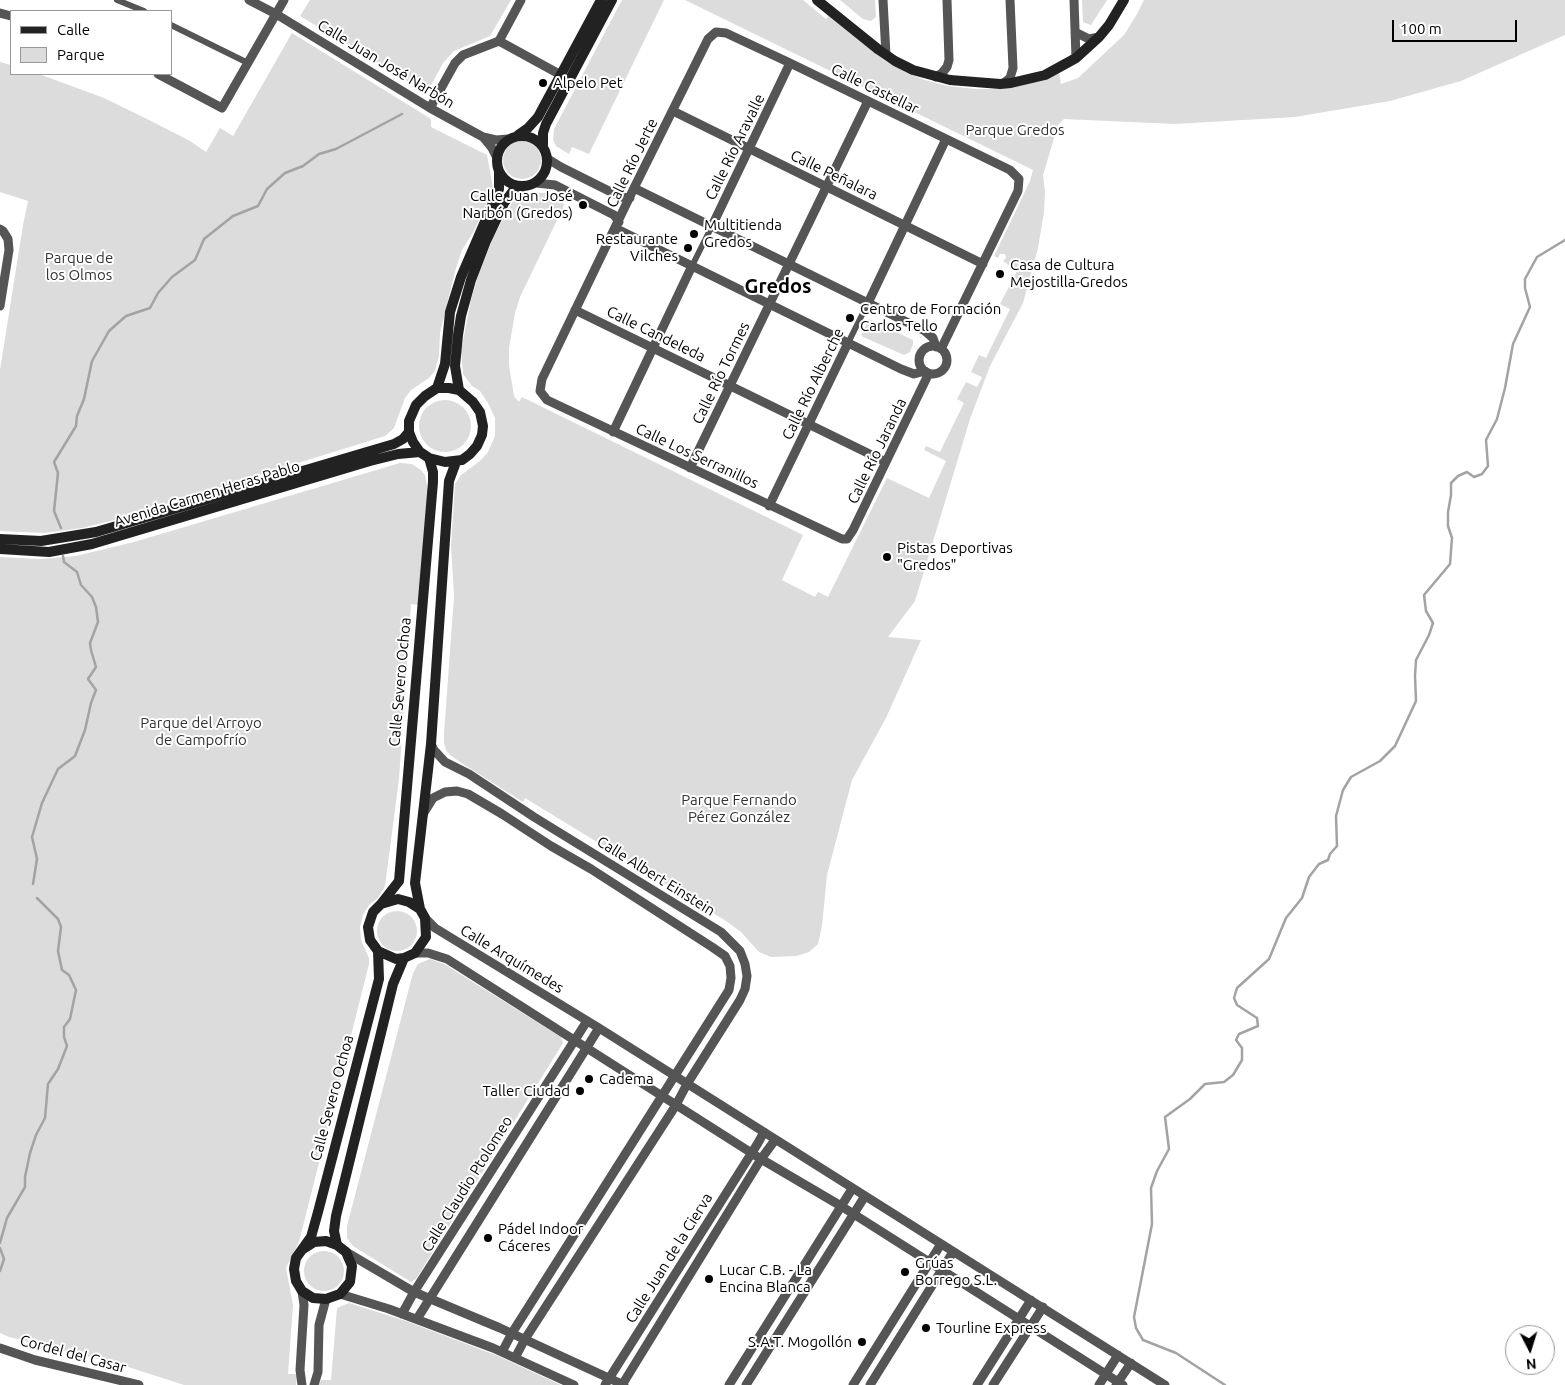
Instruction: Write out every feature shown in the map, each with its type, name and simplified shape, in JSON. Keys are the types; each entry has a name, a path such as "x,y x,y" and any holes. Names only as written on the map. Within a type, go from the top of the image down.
{"main road":[{"path":"437,388 445,364 450,312 461,277 499,189 500,173 496,158 499,149 513,137 528,128 538,118 601,0"},
{"path":"459,390 455,366 461,316 471,280 486,241 504,203 513,191 536,183 544,174 548,159 543,145 543,133 546,124 612,0"},
{"path":"817,0 886,55 913,70 936,77 967,82 1004,83 1044,74 1076,58 1109,25 1124,0"},
{"path":"513,137 531,136 543,145"},
{"path":"500,173 504,179 513,184 524,186"},
{"path":"437,388 459,390 473,402 480,412 483,426 482,435 477,446 462,460 456,462 438,461 425,455 413,442 409,432 409,420 416,405 437,388"},
{"name":"Avenida Carmen Heras Pablo","path":"0,539 41,541 96,532 394,444 403,439 409,432"},
{"name":"Avenida Carmen Heras Pablo","path":"0,549 49,552 92,544 370,461 398,454 425,455"},
{"name":"Calle Severo Ochoa","path":"381,904 398,881 433,482 432,472 425,455"},
{"path":"423,914 409,902 398,899 381,904 373,912 368,927 370,940 378,951 396,959 415,953 426,937 423,914 415,883 431,744 449,481 456,462"},
{"name":"Calle Severo Ochoa","path":"303,1249 311,1237 379,979 378,951"},
{"name":"Calle Severo Ochoa","path":"338,1245 334,1230 336,1216 393,984 404,958"},
{"path":"326,1241 338,1245 346,1252 352,1266 350,1282 340,1294 326,1299 313,1298 302,1290 296,1281 294,1269 296,1258 303,1249 314,1242 326,1241"}],"street":[{"path":"116,0 141,10"},
{"name":"Calle Juan José Narbón","path":"249,0 276,14 430,108 483,137 496,140 513,137"},
{"path":"160,75 222,108 284,0"},
{"path":"430,108 454,63 463,56 499,42 521,0"},
{"path":"883,0 886,55"},
{"path":"936,77 948,67 949,60 947,0"},
{"path":"1004,83 1010,78 1013,68 1010,0"},
{"path":"1074,0 1076,58"},
{"path":"172,25 248,63"},
{"name":"Calle Castellar","path":"716,32 726,33 790,63 1010,170 1019,179 1018,191 983,264"},
{"name":"Calle Río Jerte","path":"540,391 542,379 634,188 708,39 716,32"},
{"path":"1075,32 1089,39 1099,37"},
{"path":"499,42 561,76"},
{"name":"Calle Río Aravalle","path":"613,432 790,63"},
{"name":"Calle Río Tormes","path":"690,468 868,101"},
{"name":"Calle Peñalara","path":"673,111 983,264"},
{"name":"Calle Juan José Narbón","path":"483,137 492,148 496,158"},
{"name":"Calle Río Alberche","path":"769,506 946,139"},
{"path":"548,159 561,168 621,197 630,198"},
{"path":"536,183 555,185 614,214 617,225 692,266 909,373 939,373 945,366 946,357 938,348 933,338 925,331 634,188"},
{"path":"0,229 4,231 8,240 9,250 0,306"},
{"path":"938,348 983,264"},
{"name":"Calle Candeleda","path":"576,310 886,462"},
{"path":"927,372 920,365 921,355 928,348 938,348"},
{"name":"Calle Río Jaranda","path":"847,538 853,530 886,462 927,372"},
{"name":"Calle Los Serranillos","path":"540,391 547,400 613,432 834,536 842,539 847,538"},
{"name":"Calle Albert Einstein","path":"431,744 434,750 446,762 469,774 534,817 720,932 740,951 747,976 745,989 687,1084"},
{"name":"Calle Albert Einstein","path":"423,815 433,798 445,792 457,791 468,794 591,869 725,956 730,966 729,990 674,1076"},
{"name":"Calle Arquímedes","path":"423,914 435,928 599,1028 1165,1385"},
{"path":"415,953 428,953 447,959 761,1159 842,1206 1029,1327 1106,1373 1118,1384 1131,1363"},
{"path":"575,1040 587,1021"},
{"path":"588,1048 599,1028"},
{"name":"Calle Claudio Ptolomeo","path":"402,1314 414,1292 575,1040"},
{"name":"Calle Claudio Ptolomeo","path":"417,1320 588,1048"},
{"path":"502,1352 512,1333 674,1076"},
{"path":"515,1358 525,1339 676,1105 687,1084"},
{"path":"752,1152 764,1132"},
{"path":"761,1159 775,1140"},
{"name":"Calle Juan de la Cierva","path":"607,1382 752,1152"},
{"name":"Calle Juan de la Cierva","path":"623,1385 761,1159"},
{"path":"729,1385 852,1189"},
{"path":"746,1385 865,1196"},
{"path":"853,1385 941,1244"},
{"path":"346,1252 414,1292 525,1339 607,1382 623,1385"},
{"path":"870,1385 953,1252"},
{"path":"302,1290 304,1314 300,1370 301,1384 315,1384 318,1372 319,1324 326,1299"},
{"path":"340,1294 402,1314 502,1352 574,1385"},
{"path":"977,1385 1031,1300"},
{"path":"993,1385 1043,1307"},
{"name":"Cordel del Casar","path":"0,1348 108,1381 140,1385"},
{"path":"1099,1385 1118,1355"}],"green space":[{"path":"310,0 511,0 490,36 454,51 443,63 427,93 300,16"},
{"path":"622,0 664,0 589,154 572,147 569,154 556,146 553,140 554,129"},
{"path":"685,0 803,0 826,19 829,16 885,61 907,73 948,86 997,89 1059,72 1061,84 1078,78 1124,35 1144,0 1565,0 1565,35 1461,81 1390,101 1295,117 1175,124 1064,119 1058,125 1043,175 1045,192 1044,212 1038,248 1023,303 990,366 970,419 915,601 888,637 921,640 886,718 852,780 827,875 822,926 818,944 809,952 797,956 771,957 759,952 741,932 726,921 525,798 523,802 463,764 446,750 444,734 454,596 451,546 455,484 461,475 480,461 488,452 495,436 495,418 488,403 480,391 472,386 463,374 461,351 471,300 479,272 494,236 514,199 526,193 550,193 564,204 563,208 573,213 571,217 564,218 559,216 520,297 515,313 509,348 509,365 514,396 519,402 522,397 803,535 782,580 815,597 818,592 828,597 887,478 929,498 946,461 924,450 926,446 940,452 964,403 957,399 966,382 977,387 982,377 971,372 979,355 986,358 1010,309 1000,304 1017,271 1003,261 1006,258 1005,254 1000,254 998,258 994,256 1030,181 1033,170"},
{"path":"840,0 875,0 876,17 871,21 863,19"},
{"path":"1082,0 1107,0 1091,25 1083,22"},
{"name":"Parque de los Olmos","path":"292,33 431,119 431,127 487,155 493,188 474,231 462,250 456,268 440,333 439,356 435,371 429,378 411,390 405,398 394,428 385,436 111,521 82,528 45,533 0,531 0,370 28,201 0,192 0,62 10,65 10,75 42,75 104,98 190,141 206,152 220,128 233,136"},
{"path":"522,141 536,146 541,160 536,174 522,179 508,174 503,160 508,146"},
{"path":"869,319 913,340 910,352 904,355 861,336"},
{"path":"445,400 455,402 463,408 469,416 471,426 469,436 463,444 455,450 445,452 435,450 427,444 421,436 419,426 421,416 427,408 435,402"},
{"name":"Parque del Arroyo de Campofrío","path":"400,463 412,464 421,470 425,475 428,491 419,605 411,604 399,779 385,886 378,898 369,905 363,915 360,927 361,940 369,958 369,964 299,1242 286,1268 293,1305 288,1374 297,1374 296,1385 184,1385 122,1365 9,1337 0,1333 0,557 39,559 76,556 134,542"},
{"path":"401,911 408,914 414,920 417,931 416,939 408,948 401,951 393,951 386,948 378,939 377,927 380,920 389,912"},
{"path":"430,959 444,964 561,1037 563,1043 416,1279 411,1282 353,1246 347,1238 347,1226 413,973 418,964"},
{"path":"328,1251 335,1254 341,1260 344,1271 343,1279 335,1288 328,1291 320,1291 313,1288 305,1279 304,1267 307,1260 316,1252"},
{"path":"349,1303 406,1321 498,1356 561,1385 318,1385 321,1380 331,1380 337,1308"}],"waterway":[{"path":"61,528 54,511 58,473 54,462 76,426 92,361 109,331 126,316 150,308 158,293 172,277 195,260 204,239 233,216 258,206 267,189 285,173 303,166 319,154 336,149 402,114"},
{"path":"1225,1385 1176,1353 1143,1340 1136,1328 1134,1317 1152,1224 1151,1188 1157,1171 1169,1149 1165,1117 1190,1099 1205,1084 1224,1082 1233,1075 1242,1060 1242,1048 1236,1040 1239,1034 1258,1026 1257,1018 1237,1005 1234,998 1237,988 1269,959 1286,918 1302,898 1309,877 1319,864 1328,860 1330,854 1337,846 1336,816 1343,790 1351,777 1380,761 1395,746 1416,701 1416,660 1433,623 1426,611 1424,595 1450,564 1452,538 1448,526 1448,512 1451,483 1458,476 1467,472 1474,477 1482,474 1488,466 1486,440 1497,419 1513,344 1530,307 1525,288 1525,279 1537,257 1565,240"},
{"path":"33,884 37,859 32,837 42,803 58,769 75,756 85,730 96,690 88,679 96,667 90,643 98,622 96,607 92,597 81,585 77,572 64,562 63,556"},
{"path":"0,1243 7,1218 25,1187 30,1153 36,1135 45,1118 48,1084 58,1069 67,1046 64,1037 64,1027 70,1019 76,990 69,975 62,970 58,951 61,927 58,919 37,898"},
{"path":"0,1248 4,1259 0,1271"}],"place":[{"name":"Alpelo Pet","path":"543,83"},
{"name":"Calle Juan José Narbón (Gredos)","path":"583,205"},
{"name":"Multitienda Gredos","path":"694,234"},
{"name":"Restaurante Vilches","path":"688,248"},
{"name":"Casa de Cultura Mejostilla-Gredos","path":"1000,274"},
{"name":"Centro de Formación Carlos Tello","path":"850,318"},
{"name":"Pistas Deportivas \"Gredos\"","path":"887,557"},
{"name":"Cadema","path":"589,1079"},
{"name":"Taller Ciudad","path":"580,1091"},
{"name":"Pádel Indoor Cáceres","path":"488,1238"},
{"name":"Grúas Borrego S.L.","path":"905,1272"},
{"name":"Lucar C.B. - La Encina Blanca","path":"709,1279"},
{"name":"Tourline Express","path":"926,1328"},
{"name":"S.A.T. Mogollón","path":"862,1342"}],"district":[{"name":"Gredos","path":"778,286"}],"park label":[{"name":"Parque Gredos","path":"1015,130"},
{"name":"Parque Fernando Pérez González","path":"739,808"}]}
